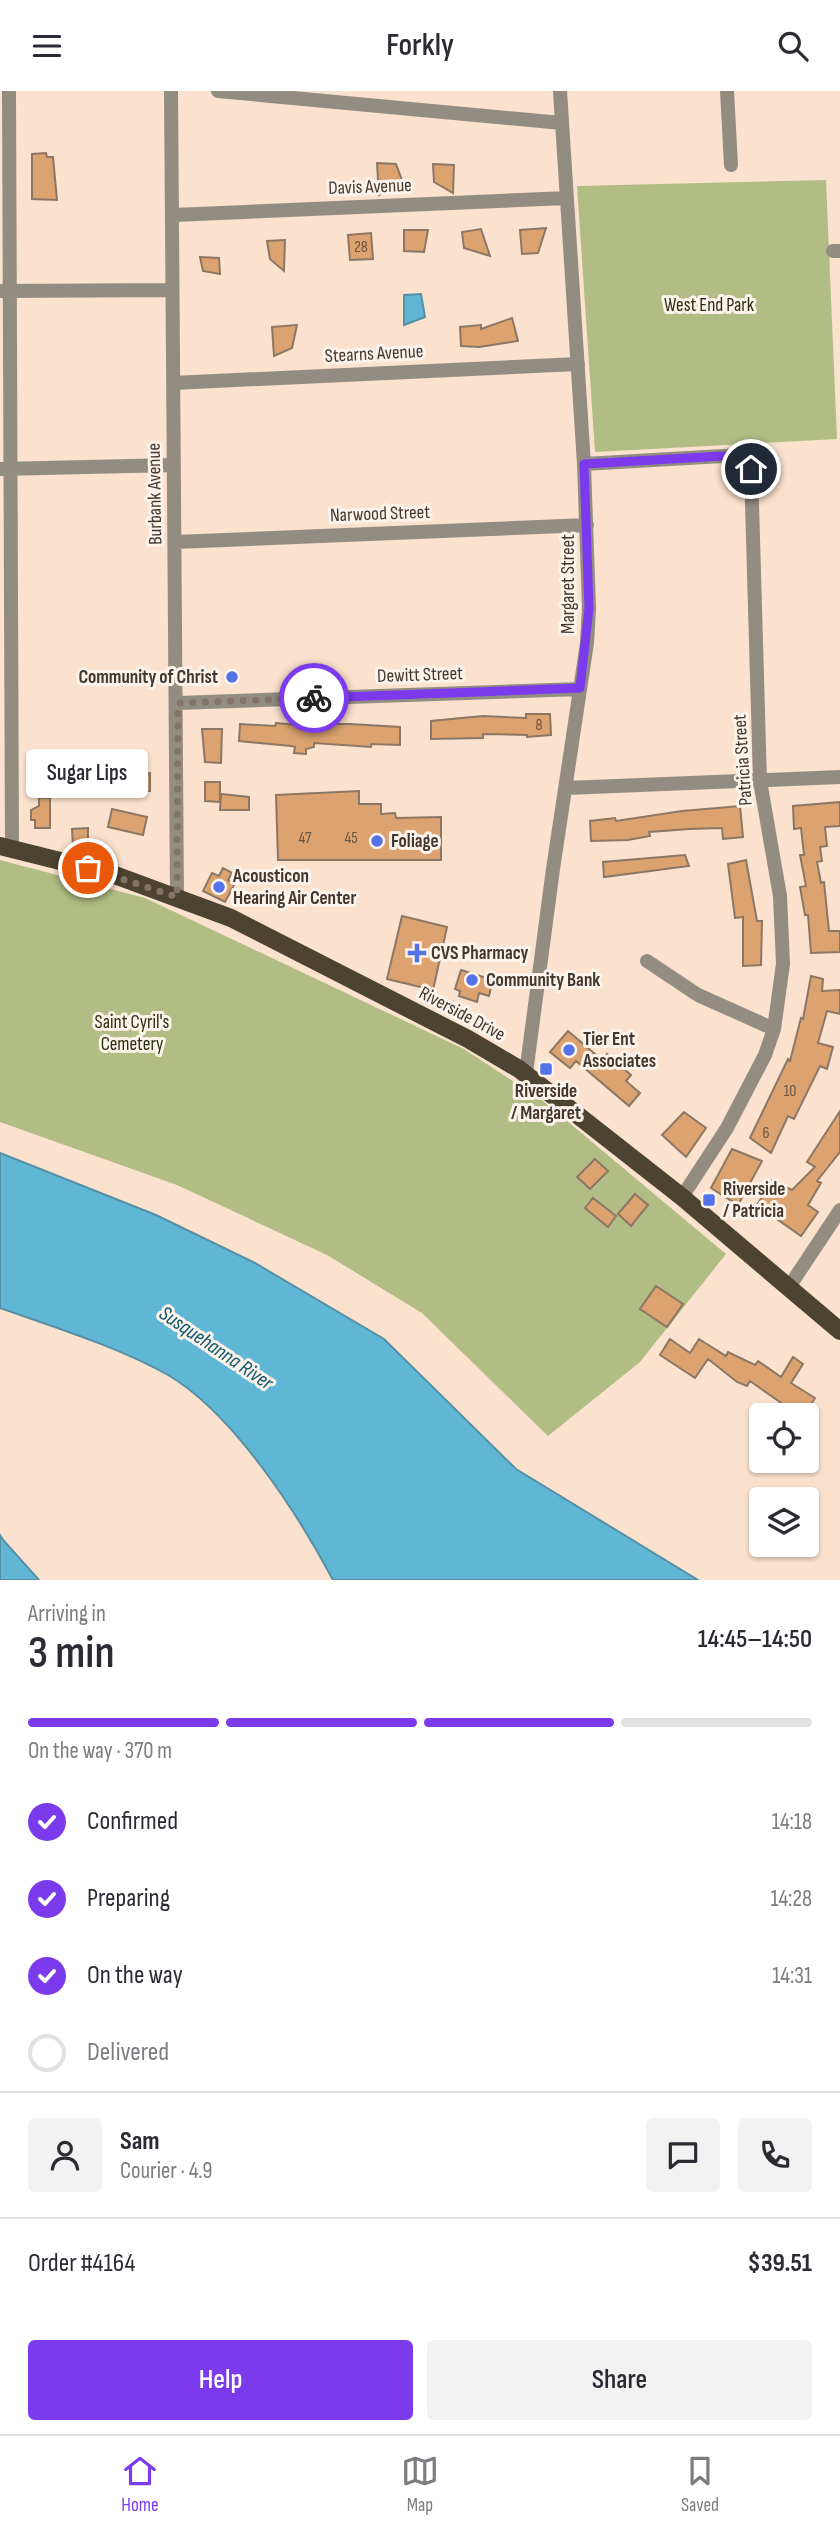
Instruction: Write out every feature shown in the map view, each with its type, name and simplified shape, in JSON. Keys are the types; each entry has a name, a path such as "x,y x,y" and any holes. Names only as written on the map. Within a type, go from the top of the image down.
{"main road":[{"name":"Riverside Drive","path":"6,848 112,874 231,918 468,1039 526,1073 682,1198 840,1331"}],"street":[{"path":"6,848 5,291 9,91"},
{"name":"Burbank Avenue","path":"172,91 178,703 177,897"},
{"path":"218,91 562,123"},
{"name":"Margaret Street","path":"526,1073 589,608 584,464 560,91"},
{"path":"727,91 731,165"},
{"name":"Davis Avenue","path":"174,215 567,198"},
{"path":"5,291 172,290"},
{"name":"Stearns Avenue","path":"173,383 578,364"},
{"name":"Patricia Street","path":"584,464 740,455 750,460 760,781 784,927 780,989 774,1029 753,1082 682,1198"},
{"path":"5,469 174,465"},
{"name":"Narwood Street","path":"175,542 587,525"},
{"name":"Dewitt Street","path":"178,703 580,688"},
{"path":"566,788 840,778"},
{"path":"647,961 698,995 774,1029"},
{"path":"789,1287 840,1210"}],"green space":[{"name":"West End Park","path":"826,180 837,439 595,452 577,186"},
{"name":"Saint Cyril's Cemetery","path":"0,860 145,898 464,1049 543,1101 726,1254 640,1362 548,1436 422,1313 327,1255 177,1185 0,1122"}],"water":[{"path":"421,294 425,317 404,325 404,295"},
{"name":"Susquehanna River","path":"0,1153 156,1215 255,1263 384,1339 516,1469 698,1580 333,1580 302,1525 262,1467 240,1439 192,1392 168,1375 128,1355 0,1308"},
{"path":"0,1535 4,1541 39,1580 0,1580"}],"building":[{"path":"46,153 47,157 53,157 57,200 32,199 32,154"},
{"path":"377,163 396,164 403,183 379,195"},
{"path":"433,164 454,165 453,193 434,182"},
{"path":"546,228 538,253 522,254 520,230"},
{"path":"481,229 490,256 464,248 462,232"},
{"path":"404,230 428,230 424,252 404,251"},
{"path":"371,233 373,259 350,260 348,235"},
{"path":"285,240 284,271 270,259 267,241"},
{"path":"200,257 219,258 220,274 203,271"},
{"path":"512,318 518,341 479,347 461,346 460,327 481,325 481,329"},
{"path":"297,325 292,348 274,356 272,327"},
{"path":"526,714 550,714 551,735 527,737 483,734 483,738 431,739 431,721 483,716 526,718"},
{"path":"276,723 320,727 320,724 350,724 400,727 400,745 371,744 371,747 314,743 314,747 306,749 306,754 294,753 295,747 291,746 239,741 240,724 275,726"},
{"path":"202,729 222,729 221,763 205,762"},
{"path":"52,753 52,760 56,760 56,771 37,772 36,754"},
{"path":"150,773 150,791 135,791 134,774"},
{"path":"205,782 220,782 220,802 205,801"},
{"path":"359,791 359,804 381,804 381,814 395,813 396,818 441,817 441,860 278,860 276,795"},
{"path":"221,794 249,797 249,810 220,810"},
{"path":"39,798 50,798 50,828 35,828 35,820 31,820 31,810 39,806"},
{"path":"840,802 840,826 825,827 827,846 820,847 822,861 817,862 821,883 824,882 829,931 840,931 840,952 811,953 808,915 805,915 800,887 806,886 800,855 804,855 801,828 794,829 793,806"},
{"path":"740,806 743,837 723,839 722,828 649,832 650,836 628,840 591,841 590,821 615,818 616,821"},
{"path":"112,809 147,817 143,835 108,827"},
{"path":"88,828 88,848 73,848 72,829"},
{"path":"685,855 689,866 604,877 603,862"},
{"path":"746,860 757,921 762,921 761,965 743,966 743,917 735,918 728,864"},
{"name":"Acousticon Hearing Air Center","path":"223,868 232,873 228,880 235,883 225,902 203,891 212,873 219,876"},
{"name":"CVS Pharmacy","path":"402,916 447,927 433,990 387,979"},
{"path":"461,970 493,980 489,996 479,993 477,1002 459,996 460,991 455,989"},
{"path":"811,976 823,979 822,991 840,990 840,1014 827,1011 818,1043 833,1047 827,1069 820,1066 794,1119 788,1116 771,1153 750,1138 788,1059 790,1061 801,1018 803,1019"},
{"path":"568,1031 602,1060 607,1054 631,1075 626,1081 640,1093 629,1106 576,1061 570,1068 550,1052"},
{"path":"840,1111 840,1152 817,1181 821,1183 808,1205 818,1212 801,1236 757,1205 772,1180 792,1190 815,1167 807,1162"},
{"path":"684,1112 706,1128 686,1157 662,1135"},
{"path":"732,1149 762,1161 738,1205 711,1188"},
{"path":"595,1159 608,1171 590,1189 577,1177"},
{"path":"635,1194 648,1205 631,1226 618,1214"},
{"path":"593,1198 616,1216 608,1227 585,1208"},
{"path":"656,1286 683,1304 667,1327 640,1309"},
{"path":"670,1339 690,1353 699,1339 726,1356 728,1352 755,1365 758,1361 781,1377 793,1357 803,1364 791,1383 815,1398 812,1403 781,1403 750,1381 747,1386 737,1382 708,1359 695,1378 660,1355"}],"way so far":[{"path":"88,868 177,897 178,703 314,698"}],"place":[{"name":"Community of Christ","path":"232,677"},
{"name":"Foliage","path":"377,841"},
{"name":"Sugar Lips","path":"88,868"},
{"name":"Acousticon Hearing Air Center","path":"219,887"},
{"name":"CVS Pharmacy","path":"417,953"},
{"name":"Community Bank","path":"472,980"},
{"name":"Tier Ent Associates","path":"569,1050"},
{"name":"Riverside / Margaret","path":"546,1069"},
{"name":"Riverside / Patricia","path":"709,1200"}],"route":[{"path":"314,698 580,688 589,608 584,464 740,455 750,460 751,469"}]}
